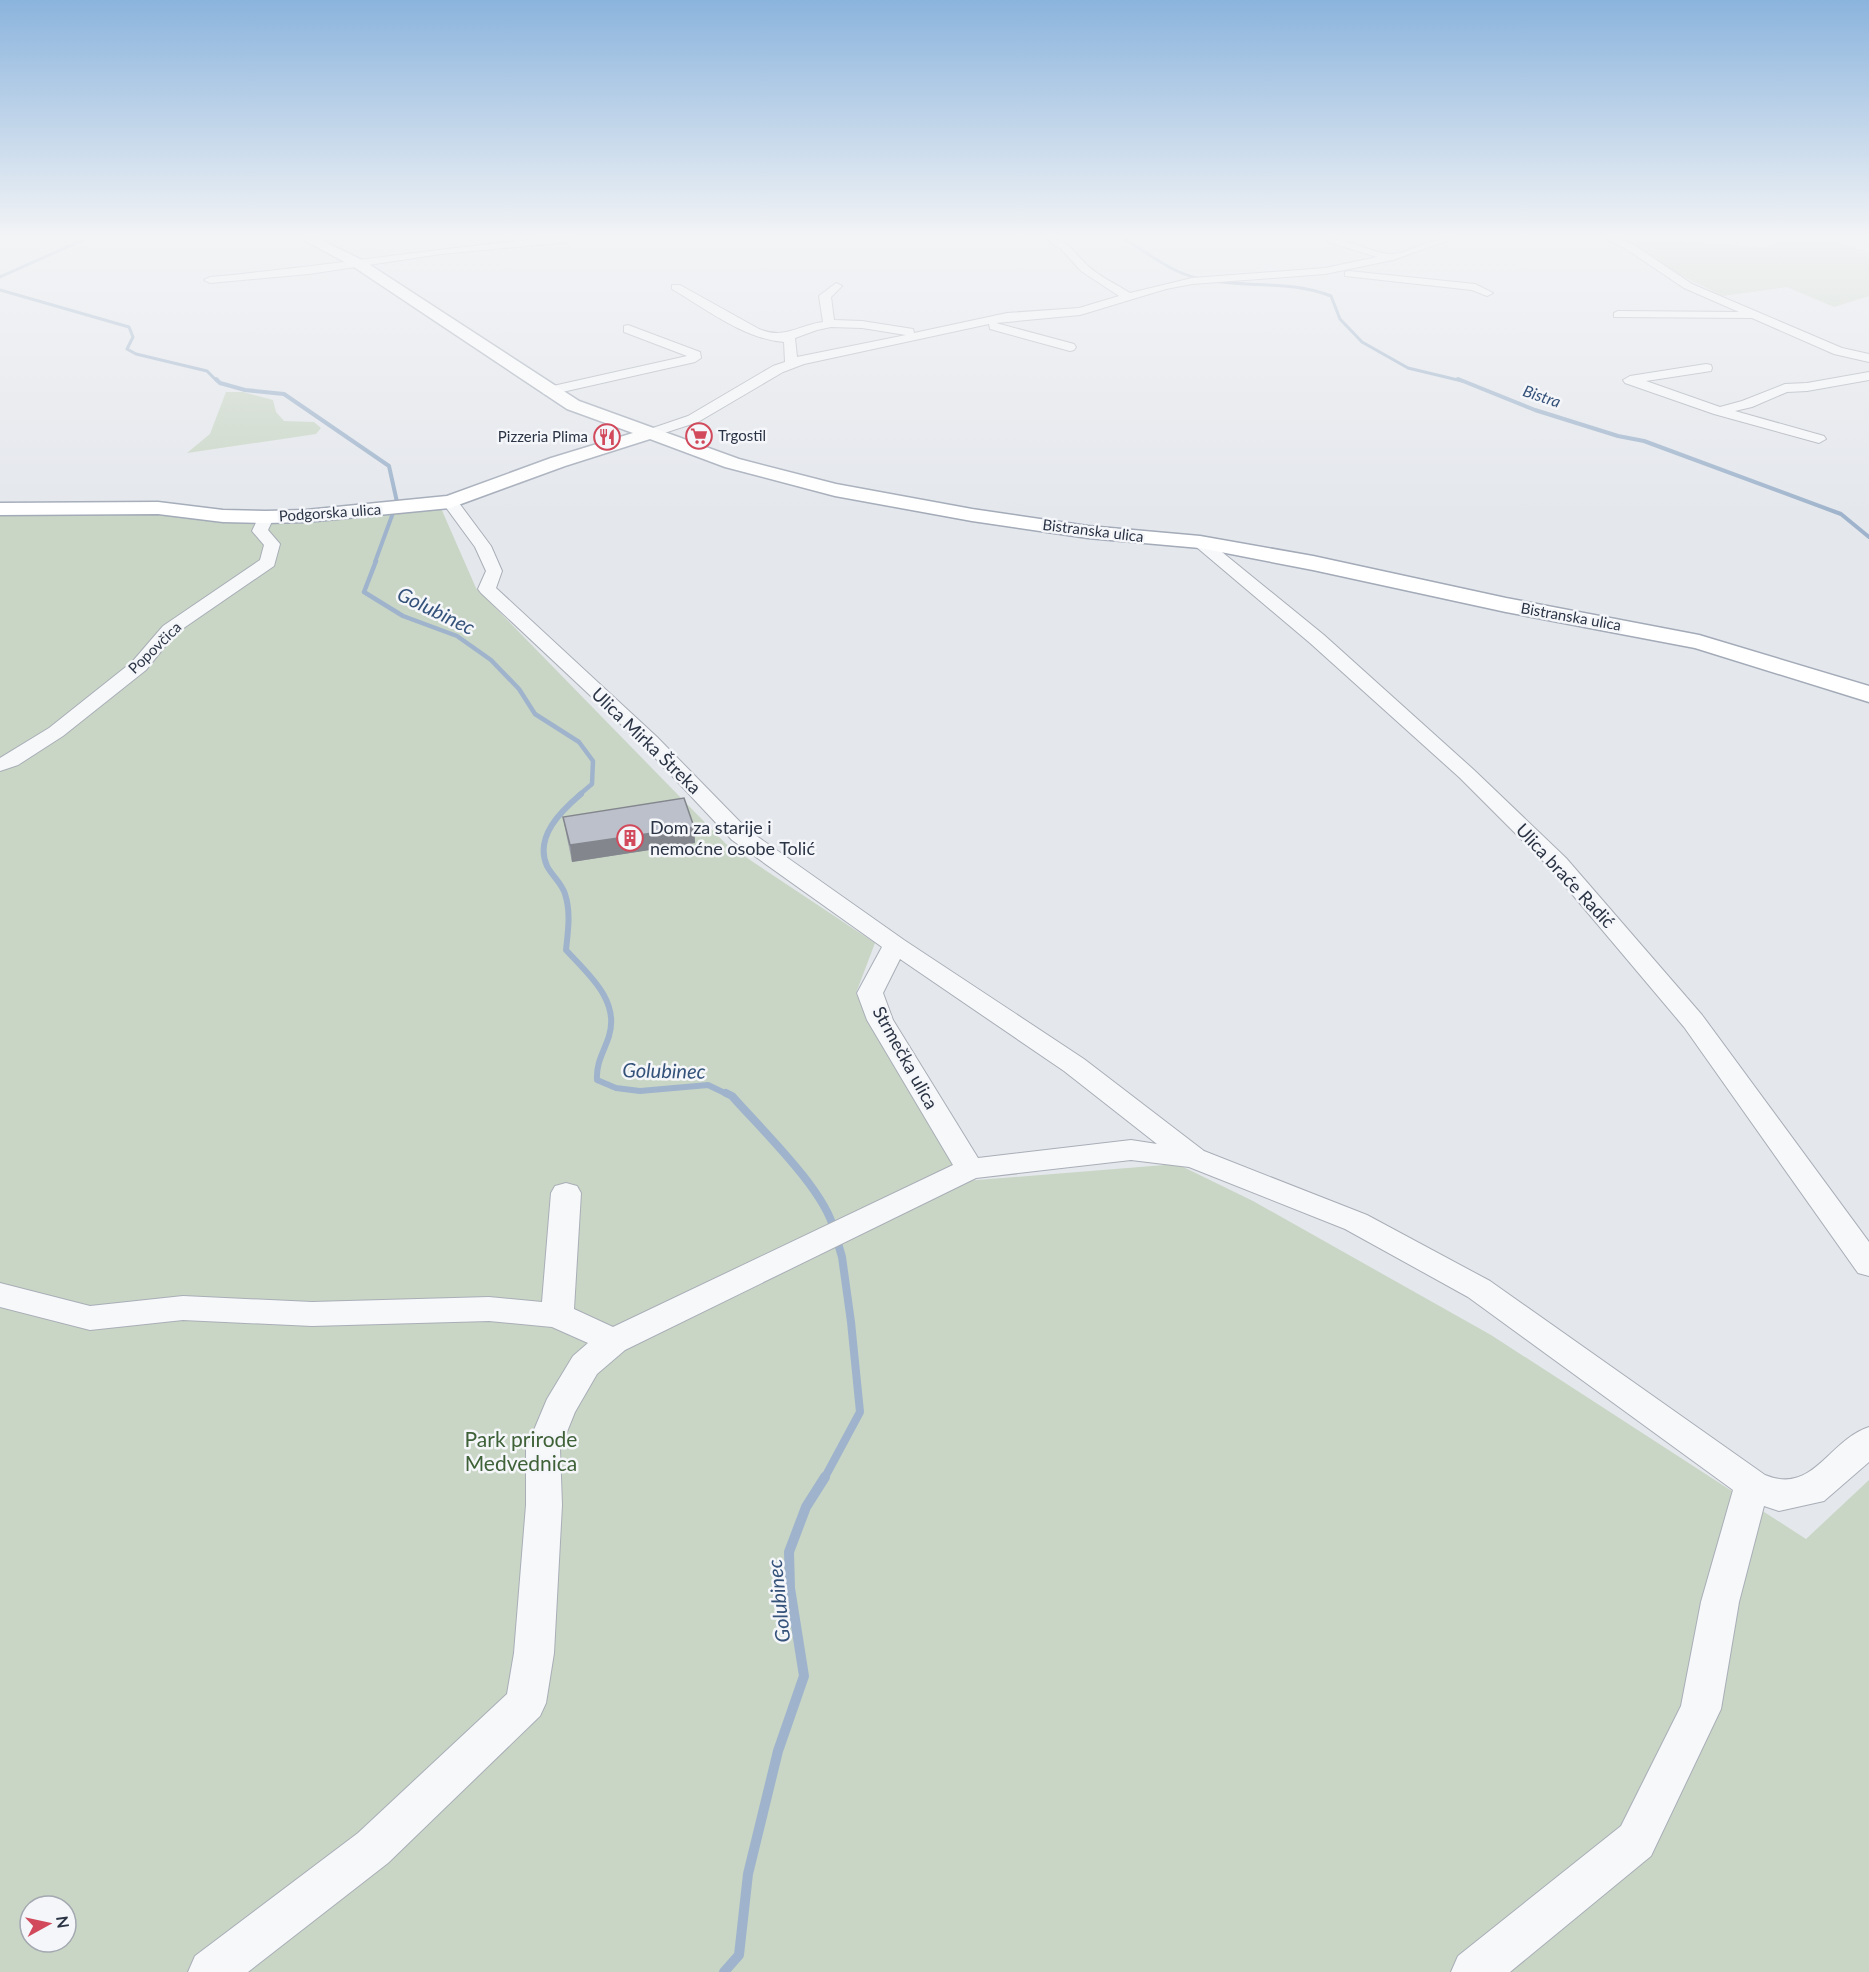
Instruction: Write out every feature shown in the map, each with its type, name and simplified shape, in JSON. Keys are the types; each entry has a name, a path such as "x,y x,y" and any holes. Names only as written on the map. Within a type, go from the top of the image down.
{"main road":[{"name":"Bistranska ulica","path":"463,331 549,392 573,405 732,463 835,490 1018,522 1200,542 1313,563 1506,605 1699,642 1869,694"},
{"name":"Podgorska ulica","path":"1,510 158,508 223,516 266,517 450,502 558,462 649,434"}],"street":[{"path":"549,392 695,358 696,355 633,331"},
{"path":"753,331 767,337 787,338 797,331"},
{"path":"903,331 920,334"},
{"path":"649,434 693,420 778,369 801,361 935,331"},
{"path":"1017,331 1070,346"},
{"path":"1792,331 1838,351 1869,358"},
{"path":"787,338 790,341 791,361 801,361"},
{"path":"1706,368 1630,380 1719,411 1819,439"},
{"path":"1719,411 1747,404 1785,388 1807,387 1869,376"},
{"name":"Ulica Mirka Štreka","path":"450,502 483,546 494,571 487,590 650,741 740,835 895,945"},
{"name":"Popovčica","path":"0,765 11,761 56,732 139,666 169,630 268,562 272,544 260,531 266,517"},
{"name":"Ulica braće Radić","path":"1200,542 1317,639 1458,766 1558,863 1693,1021 1869,1265"},
{"path":"895,945 1074,1065 1194,1158"},
{"name":"Strmečka ulica","path":"895,945 870,993 876,1011 970,1169"},
{"path":"211,1972 373,1848 526,1703 534,1653 544,1505 543,1449 559,1409 585,1365 613,1341 970,1169 1131,1149 1194,1158 1356,1222 1479,1289 1752,1485 1779,1496 1811,1491 1869,1441"},
{"path":"557,1315 566,1192"},
{"path":"0,1295 90,1318 183,1308 312,1314 489,1309 557,1315 613,1341"},
{"path":"1474,1972 1636,1841 1701,1709 1720,1602 1752,1485"}],"green space":[{"path":"226,392 243,392 273,400 276,412 284,421 314,422 321,428 316,434 187,453 210,434"},
{"name":"Park prirode Medvednica","path":"440,506 476,588 726,844 875,943 856,993 965,1181 1177,1164 1253,1201 1491,1335 1806,1539 1869,1480 1869,1972 0,1972 0,515 135,513 232,522"}],"building":[{"path":"684,798 694,827 570,845 563,817"}],"waterway":[{"name":"Golubinec","path":"131,331 133,337 127,349 136,354 207,371 217,381"},
{"name":"Bistra","path":"1352,331 1362,342 1408,368 1462,381"},
{"name":"Golubinec","path":"216,379 220,383 245,390 284,394 389,466 397,502 375,562"},
{"name":"Bistra","path":"1458,379 1535,410 1618,436 1644,441 1841,514 1869,537"},
{"name":"Golubinec","path":"376,561 364,592 403,616 457,636 491,660 519,689 535,714 579,742 593,761 592,784 579,795"},
{"name":"Golubinec","path":"581,794 565,808 552,826 544,845 544,855 547,866 562,886 567,901 569,922 566,950 600,989 610,1011 609,1036 599,1062 597,1080 616,1088 640,1091 708,1085 729,1095"},
{"name":"Golubinec","path":"726,1093 732,1096 775,1142 805,1179 828,1214 834,1230"},
{"name":"Golubinec","path":"824,1479 860,1412 851,1322 842,1257 837,1240"},
{"name":"Golubinec","path":"724,1972 739,1955 748,1874 778,1751 804,1676 790,1588 789,1552 806,1507 825,1477"}],"place":[{"name":"Trgostil","path":"699,436"},
{"name":"Pizzeria Plima","path":"607,437"},
{"name":"Dom za starije i nemoćne osobe Tolić","path":"630,838"}]}
